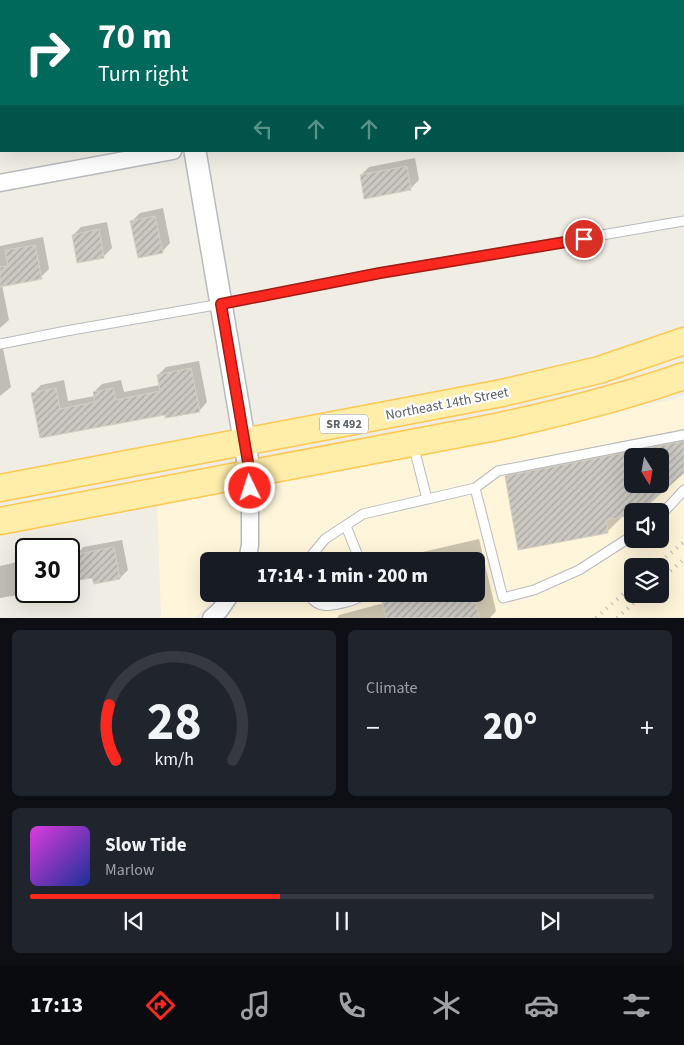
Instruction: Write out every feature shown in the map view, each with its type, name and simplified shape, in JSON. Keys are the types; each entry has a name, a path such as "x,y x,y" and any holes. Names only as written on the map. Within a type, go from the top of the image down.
{"main road":[{"name":"Northeast 14th Street","path":"0,488 502,394 635,359 684,342"},
{"name":"SR 492","path":"0,521 413,443 565,412 632,394 684,376"}],"street":[{"path":"0,183 168,152"},
{"path":"194,152 250,474 249,552"},
{"path":"211,618 226,602"}],"lane":[{"path":"0,344 66,330 221,304 380,273 684,221"},
{"path":"314,552 325,540 363,514 475,488 498,471 684,435"},
{"path":"413,443 427,499"},
{"path":"475,488 503,598 534,590 579,570 624,541"},
{"path":"669,506 684,490"},
{"path":"346,526 356,552"},
{"path":"315,602 320,605 330,606 345,602"}],"shaded area":[{"path":"684,395 684,617 227,618 238,602 485,602 485,552 259,552 260,484 675,399"},
{"path":"240,487 241,543 239,552 200,552 200,602 213,602 195,617 161,617 157,503"}],"building":[{"path":"407,166 411,190 364,199 360,175"},
{"path":"155,216 163,253 138,258 130,221"},
{"path":"99,229 104,258 77,263 72,235"},
{"path":"35,245 42,279 0,287 0,267 8,266 5,250"},
{"path":"191,368 200,412 165,418 165,415 40,438 31,393 56,388 60,409 95,402 93,392 113,388 116,400 160,391 157,375"},
{"path":"684,441 684,473 669,486 669,448 648,448"},
{"path":"624,453 624,493 661,493 650,503 624,503 624,517 606,520 608,533 518,550 505,476"},
{"path":"114,547 120,579 94,584 92,578 80,580 80,554"},
{"path":"382,602 476,602 479,618 386,618"}],"railway":[{"path":"665,558 684,542"},
{"path":"669,572 684,559"},
{"path":"596,618 624,593"},
{"path":"617,618 634,603"}],"route":[{"path":"250,488 250,474 221,304 380,273 584,239"}]}
